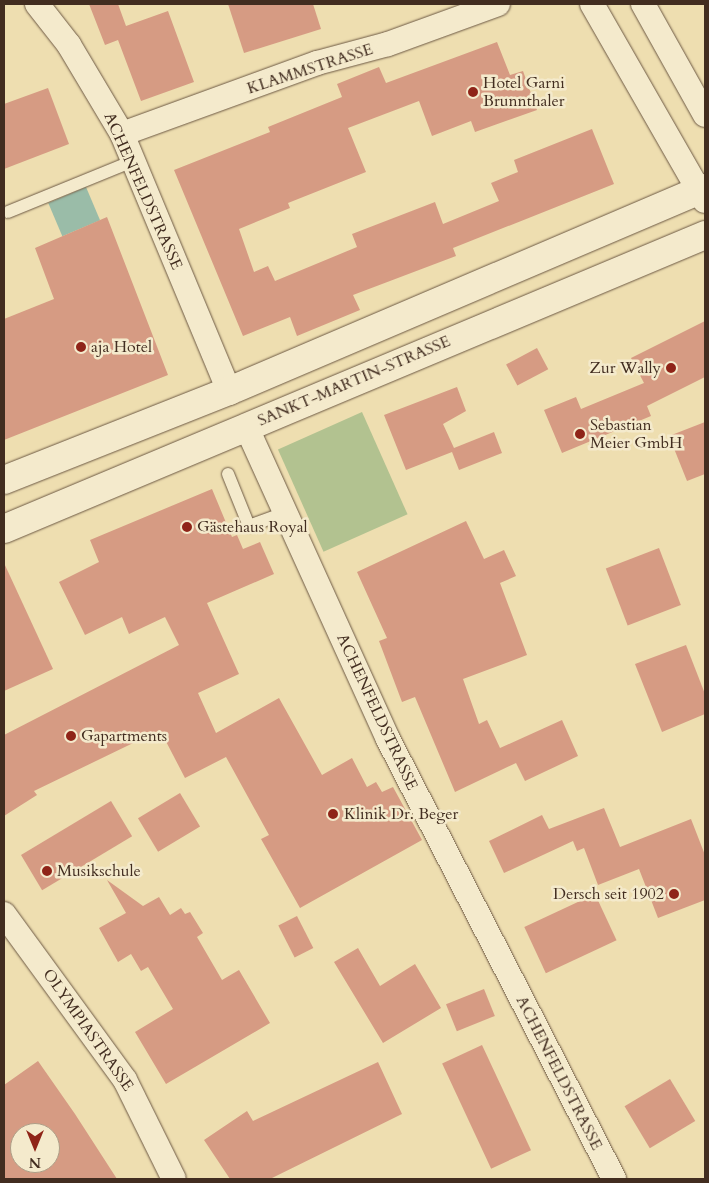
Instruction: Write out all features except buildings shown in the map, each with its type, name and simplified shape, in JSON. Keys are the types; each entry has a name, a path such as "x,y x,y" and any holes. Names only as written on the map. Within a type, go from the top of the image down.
{"main road":[{"path":"4,480 229,390 703,193"},
{"name":"SANKT-MARTIN-STRASSE","path":"4,530 246,426 705,235"}],"street":[{"name":"ACHENFELDSTRASSE","path":"37,4 83,67 122,134 229,390"},
{"name":"KLAMMSTRASSE","path":"122,134 317,63 388,44 498,4"},
{"path":"592,4 703,193"},
{"path":"643,4 705,115"},
{"name":"ACHENFELDSTRASSE","path":"246,426 388,739 614,1179"},
{"name":"OLYMPIASTRASSE","path":"4,914 125,1080 174,1179"}],"lane":[{"path":"8,212 133,161"},
{"path":"228,474 249,526 285,513"}],"shaded area":[{"path":"86,187 100,220 62,236 48,203"},
{"path":"362,412 408,514 324,552 278,449"}],"place":[{"name":"Hotel Garni Brunnthaler","path":"473,92"},
{"name":"aja Hotel","path":"81,347"},
{"name":"Zur Wally","path":"671,368"},
{"name":"Sebastian Meier GmbH","path":"580,434"},
{"name":"Gästehaus Royal","path":"187,527"},
{"name":"Gapartments","path":"71,736"},
{"name":"Klinik Dr. Beger","path":"333,814"},
{"name":"Musikschule","path":"47,871"},
{"name":"Dersch seit 1902","path":"674,894"}]}
